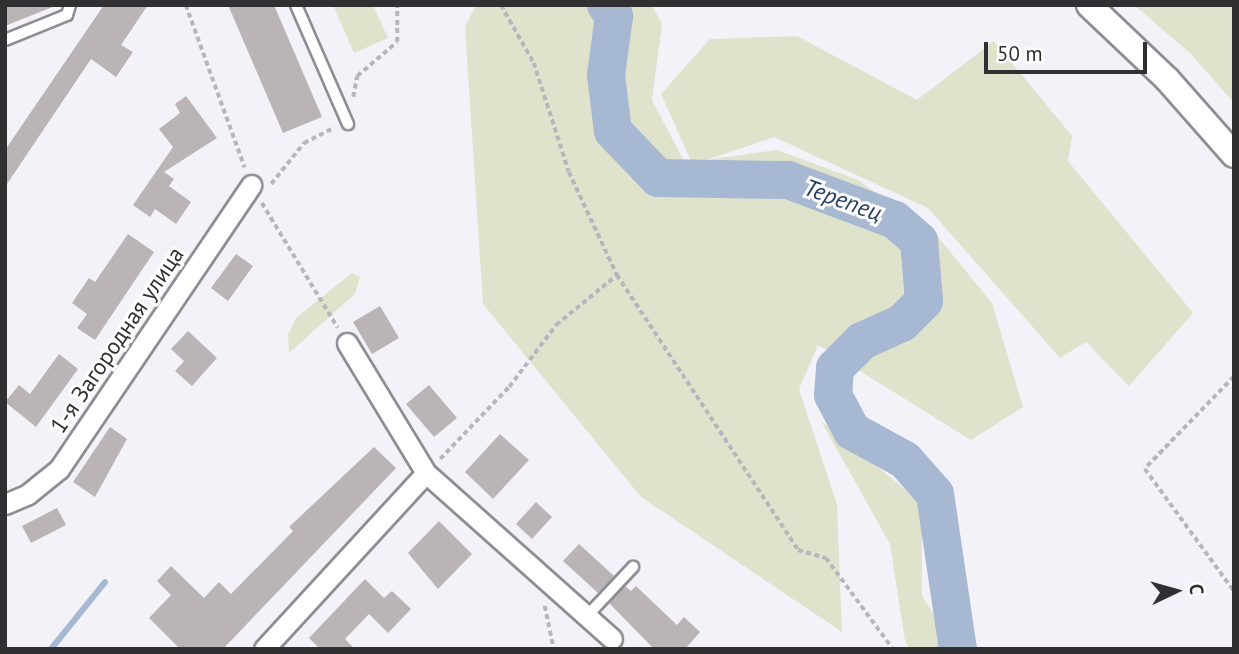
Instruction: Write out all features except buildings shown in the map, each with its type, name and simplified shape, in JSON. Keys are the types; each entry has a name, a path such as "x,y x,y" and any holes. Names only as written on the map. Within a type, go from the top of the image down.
{"street":[{"path":"1088,5 1167,79 1234,155"},
{"name":"1-я Загородная улица","path":"5,503 28,494 59,468 251,185"},
{"path":"347,343 426,473 612,639"},
{"path":"264,649 426,473"}],"lane":[{"path":"5,40 67,15 70,5"},
{"path":"296,5 348,124"},
{"path":"586,617 633,567"}],"path":[{"path":"186,5 251,185 332,318"},
{"path":"251,185 272,184 304,144 348,124 357,76 397,42 397,5"},
{"path":"501,5 534,63 569,172 617,275 798,550 826,558 893,649"},
{"path":"426,473 509,387 556,325 617,275"},
{"path":"1234,377 1145,469 1234,591"},
{"path":"546,581 554,649"}],"green space":[{"path":"333,5 373,5 388,38 354,53"},
{"path":"476,5 652,5 662,24 652,100 686,165 692,163 661,94 710,39 797,36 917,100 994,41 1072,136 1068,161 1193,313 1129,386 1086,342 1060,358 928,208 774,137 706,160 777,150 858,180 938,237 992,303 1023,407 971,440 818,345 799,389 837,505 842,632 641,497 483,304 465,27"},
{"path":"1134,5 1234,5 1234,103 1191,54"},
{"path":"352,273 360,277 355,294 289,353 288,335 296,318"},
{"path":"821,421 922,503 922,596 955,649 909,649 905,641 890,544"}],"waterway":[{"name":"Терепец","path":"606,5 614,16 606,75 613,131 658,178 788,180 895,220 919,241 924,301 902,323 862,341 835,368 833,395 852,431 905,460 935,494 958,649"},
{"path":"51,649 105,582"}]}
